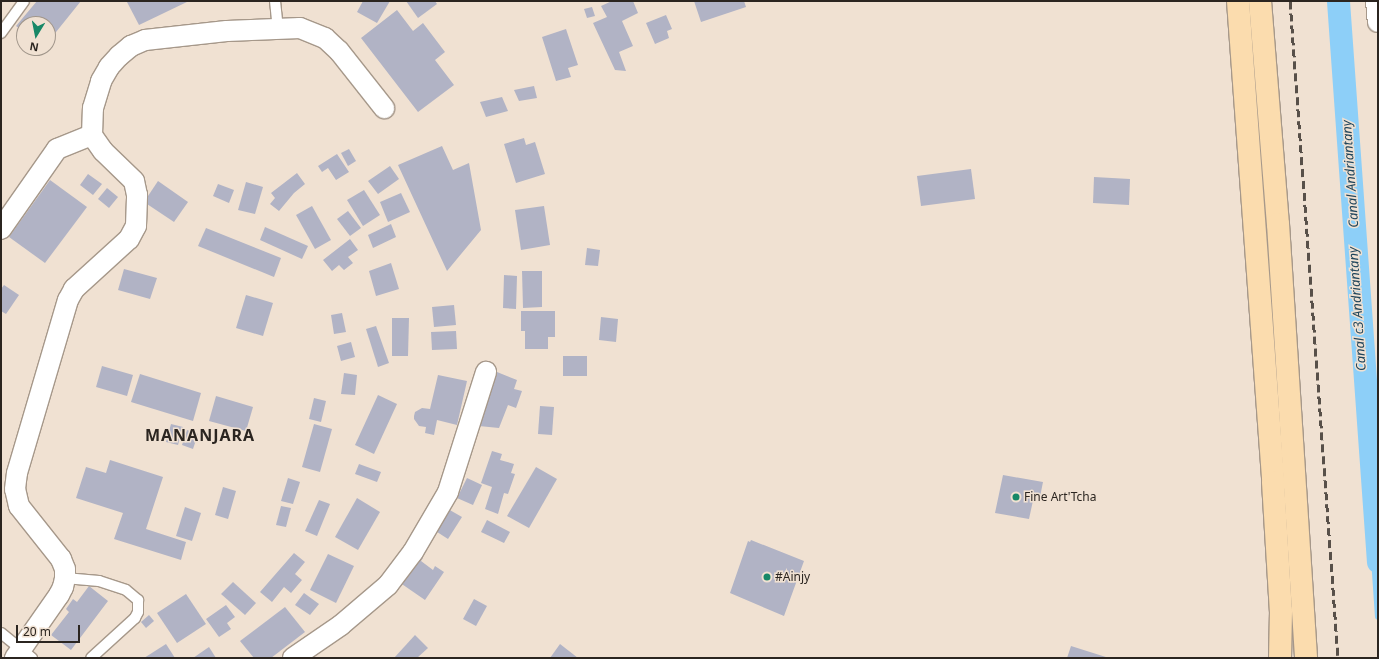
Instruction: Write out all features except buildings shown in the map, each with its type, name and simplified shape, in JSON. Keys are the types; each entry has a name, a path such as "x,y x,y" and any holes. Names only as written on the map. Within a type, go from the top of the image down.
{"main road":[{"path":"1238,1 1281,611 1280,658"},
{"path":"1260,1 1278,224 1306,658"}],"street":[{"path":"1376,1 1378,22"},
{"path":"23,655 63,587 65,569 61,559 19,506 15,489 17,473 68,300 74,289 129,239 136,226 137,195 134,181 103,151 92,135 93,108 101,81 119,56 131,46 145,40 227,30 300,28 325,38 339,51 384,108"},
{"path":"1,229 57,149 92,135"},
{"path":"293,658 341,624 388,585 413,552 448,492 486,372"}],"lane":[{"path":"1,33 24,1"},
{"path":"275,1 278,29"},
{"path":"65,578 99,581 126,590 138,600 138,612 135,618 91,658"},
{"path":"1,633 23,655"}],"waterway":[{"name":"Canal c3 Andriantany","path":"1336,1 1378,617"},
{"name":"Canal c3 Andriantany","path":"1338,1 1378,562"}],"railway":[{"path":"1290,1 1338,658"}],"place":[{"name":"Fine Art'Tcha","path":"1016,497"},
{"name":"#Ainjy","path":"767,577"}],"district":[{"name":"MANANJARA","path":"200,435"}],"water label":[{"name":"Canal Andriantany","path":"1350,174"}]}
